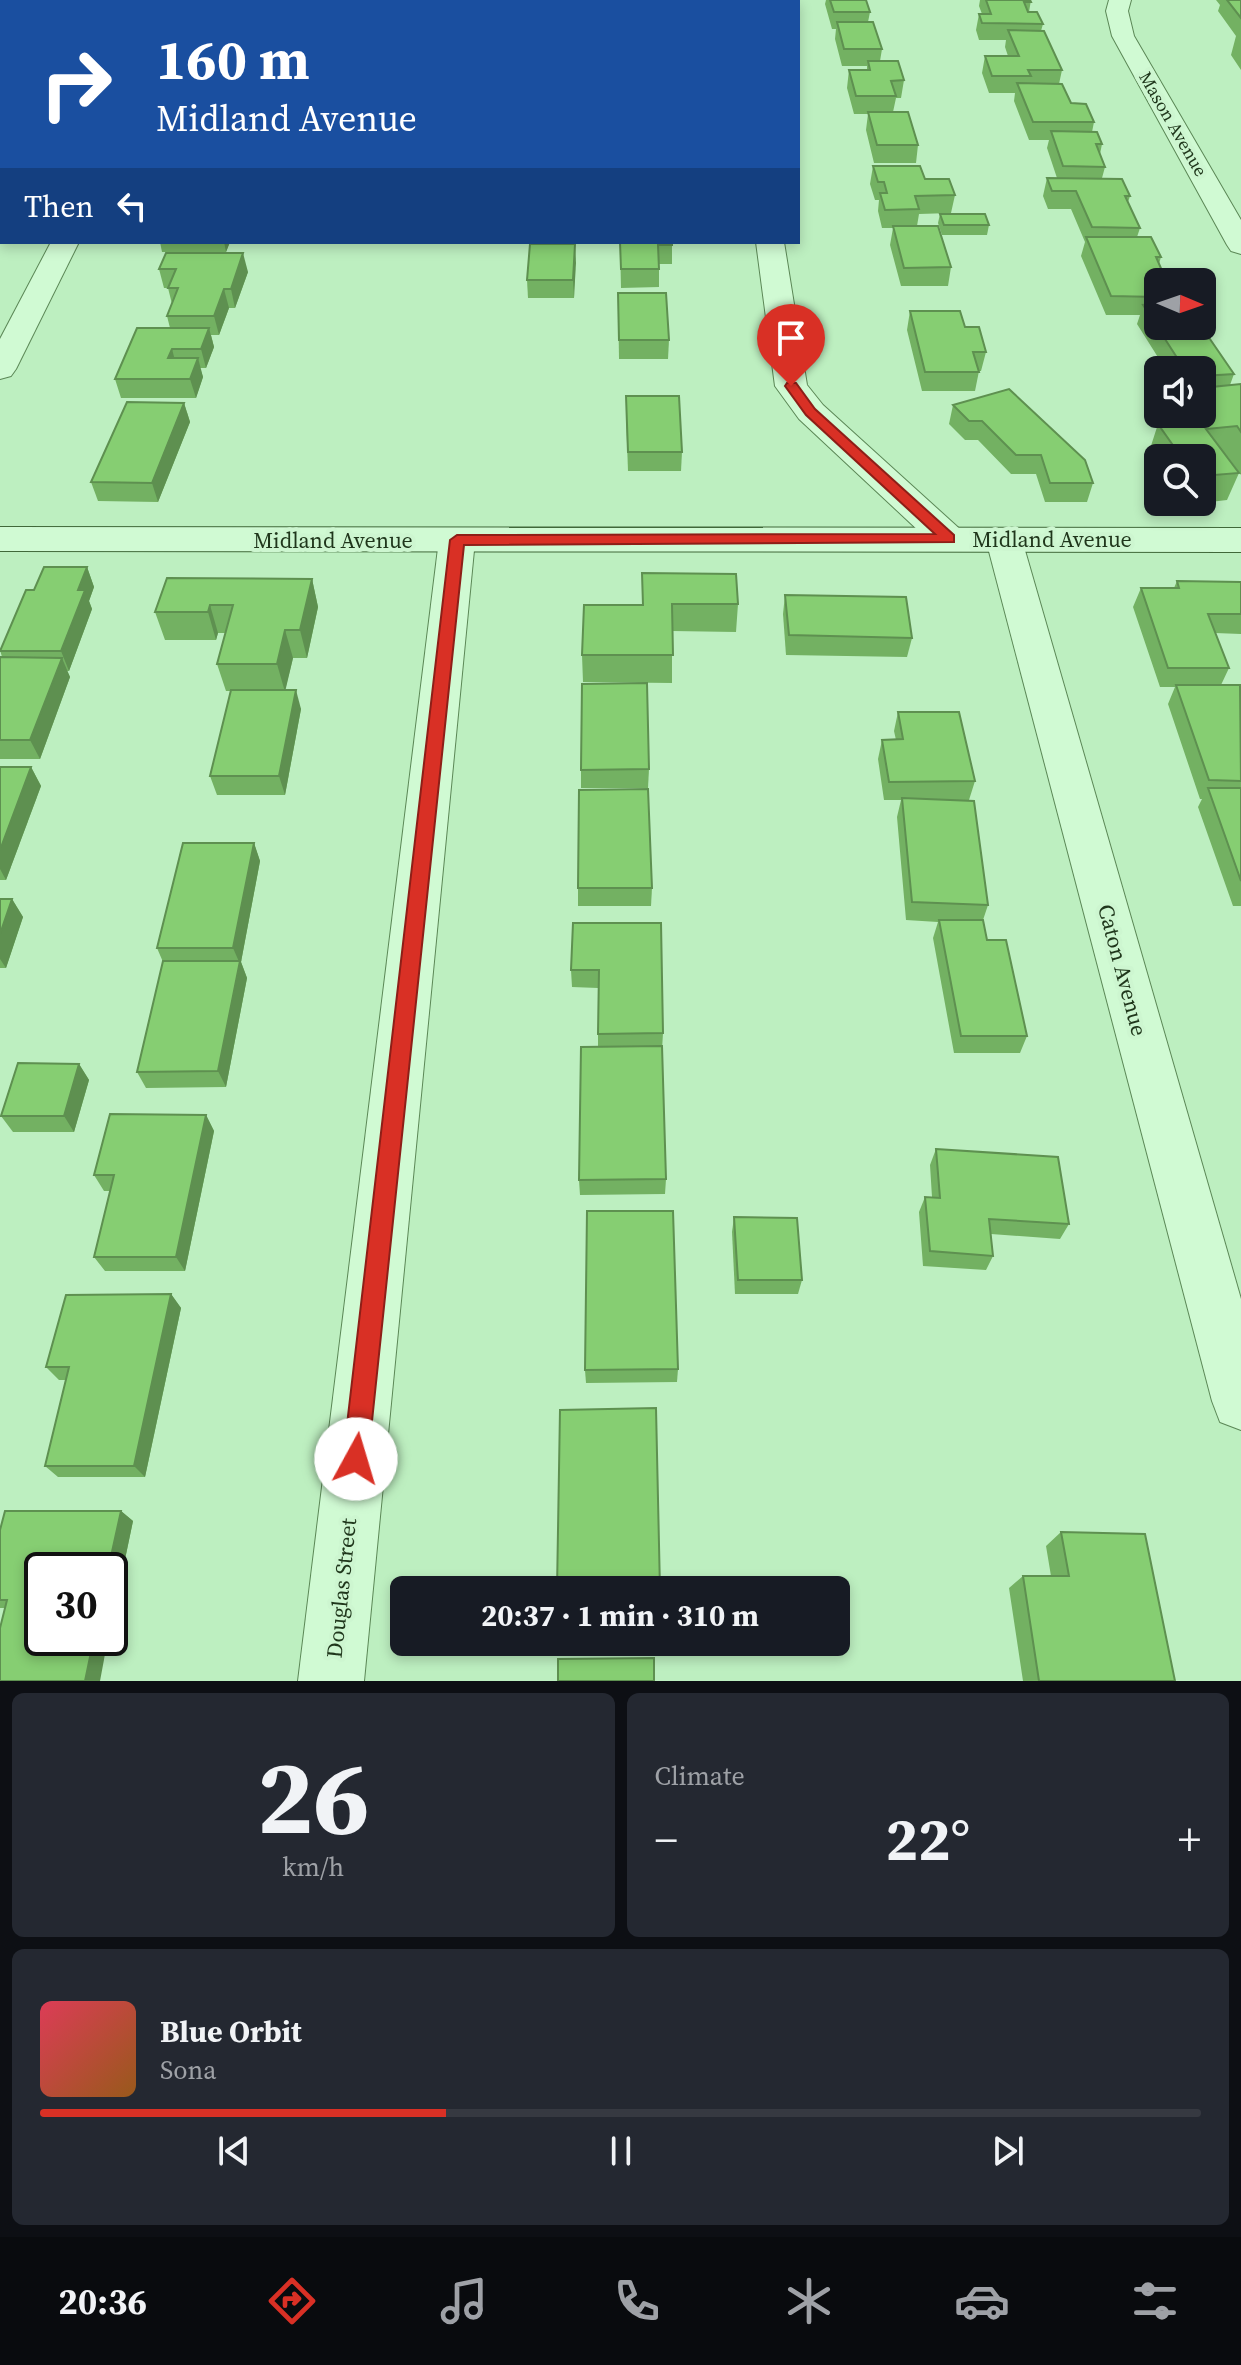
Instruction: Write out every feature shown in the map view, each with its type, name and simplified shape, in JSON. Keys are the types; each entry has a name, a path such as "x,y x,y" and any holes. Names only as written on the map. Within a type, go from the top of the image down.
{"street":[{"name":"Mason Avenue","path":"1120,0 1117,11 1123,36 1241,245"},
{"path":"0,369 64,244"},
{"path":"770,244 791,386 811,412 949,539"},
{"name":"Midland Avenue","path":"0,539 1241,540"},
{"name":"Douglas Street","path":"331,1681 457,540"},
{"name":"Caton Avenue","path":"1004,540 1241,1401"}],"building":[{"path":"830,0 866,0 870,12 834,12"},
{"path":"986,0 1030,0 1024,2 1028,12 1037,12 1043,24 982,23 979,14 991,14"},
{"path":"1227,0 1241,0 1241,18"},
{"path":"837,22 873,22 882,49 844,49"},
{"path":"1008,30 1044,31 1062,70 1028,70 1031,76 992,76 985,56 1019,56"},
{"path":"868,61 898,61 904,80 891,81 896,96 856,96 849,70 870,70"},
{"path":"1017,83 1062,84 1071,103 1086,104 1094,122 1033,122"},
{"path":"868,112 908,112 918,145 877,145"},
{"path":"1051,131 1097,132 1102,144 1096,144 1105,167 1063,166"},
{"path":"873,166 920,166 925,179 949,179 955,195 915,196 919,209 885,210 880,193 887,193 884,182 878,182"},
{"path":"1047,178 1122,179 1130,196 1125,196 1140,228 1092,227 1076,191 1052,191"},
{"path":"940,214 985,214 989,225 944,225"},
{"path":"893,226 938,226 951,267 904,268"},
{"path":"1086,237 1151,237 1161,257 1156,257 1161,268 1144,268 1144,297 1111,296"},
{"path":"530,244 575,244 573,280 527,280"},
{"path":"620,244 672,244 658,245 659,269 621,269"},
{"path":"166,253 243,253 231,289 224,289 214,316 167,316 178,288 168,288 176,269 159,269"},
{"path":"618,293 666,293 669,340 619,340"},
{"path":"910,311 960,311 965,327 979,327 986,352 973,352 979,372 925,372"},
{"path":"137,328 209,328 201,349 172,349 168,358 198,358 190,379 115,379"},
{"path":"1166,340 1211,340 1234,374 1216,375 1216,356 1176,356"},
{"path":"1241,384 1241,432 1237,426 1206,429 1239,473 1216,475 1216,444 1172,444 1161,428 1216,428 1216,387"},
{"path":"1009,389 1085,460 1093,483 1050,483 1041,455 1016,455 982,421 969,421 953,405"},
{"path":"626,396 679,396 682,452 628,452"},
{"path":"127,402 184,403 152,483 91,482"},
{"path":"44,567 87,567 78,590 85,590 61,651 0,651 26,590 34,590"},
{"path":"642,573 736,574 738,604 672,604 673,655 582,655 584,605 643,605"},
{"path":"167,578 312,579 300,630 285,630 277,664 217,664 233,605 210,605 208,612 155,612"},
{"path":"1177,581 1241,582 1241,614 1208,614 1229,668 1168,668 1141,588 1179,588"},
{"path":"785,595 906,597 912,638 789,635"},
{"path":"0,657 62,658 30,740 0,740"},
{"path":"647,683 649,769 581,770 582,684"},
{"path":"1176,685 1240,685 1241,781 1209,780"},
{"path":"231,690 296,690 279,776 210,776"},
{"path":"898,712 959,712 975,781 889,782 882,740 903,739"},
{"path":"0,767 31,767 0,850"},
{"path":"1208,788 1241,788 1241,881"},
{"path":"648,789 652,888 578,888 579,790"},
{"path":"902,798 974,801 988,905 912,902"},
{"path":"183,843 254,843 233,948 157,948"},
{"path":"0,899 12,899 0,934"},
{"path":"939,920 983,920 987,940 1006,940 1027,1036 961,1036"},
{"path":"573,923 661,923 663,1033 598,1034 599,970 571,970"},
{"path":"163,961 240,961 218,1071 137,1072"},
{"path":"662,1046 666,1179 579,1180 581,1047"},
{"path":"18,1063 79,1064 64,1116 1,1116"},
{"path":"110,1114 206,1115 176,1257 94,1257 114,1175 94,1175"},
{"path":"936,1149 1058,1157 1069,1224 989,1219 993,1256 930,1251 925,1197 940,1198"},
{"path":"587,1211 673,1211 678,1369 585,1370"},
{"path":"734,1217 797,1218 802,1280 738,1280"},
{"path":"171,1294 134,1466 45,1466 69,1367 46,1367 66,1295"},
{"path":"656,1408 660,1576 557,1576 560,1410"},
{"path":"5,1511 121,1511 112,1552 24,1552 24,1656 90,1656 85,1681 0,1681 0,1628 7,1600 0,1600 0,1530"},
{"path":"1061,1532 1145,1534 1175,1681 1039,1681 1023,1576 1069,1576"},
{"path":"654,1658 654,1681 558,1681 558,1659"}],"route":[{"path":"356,1459 457,540 949,539 811,412 791,386"}]}
